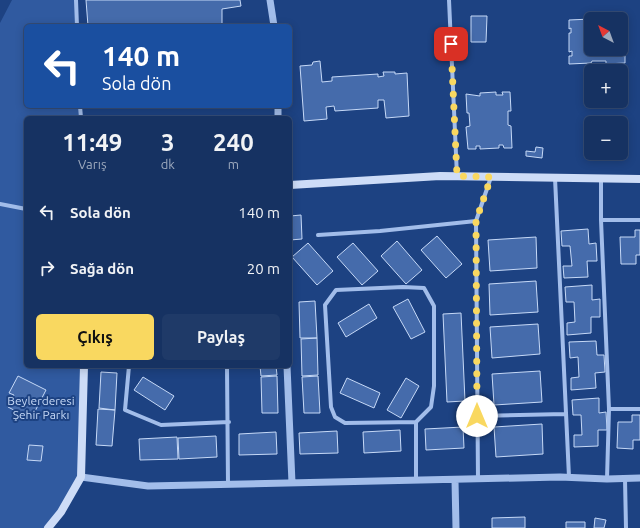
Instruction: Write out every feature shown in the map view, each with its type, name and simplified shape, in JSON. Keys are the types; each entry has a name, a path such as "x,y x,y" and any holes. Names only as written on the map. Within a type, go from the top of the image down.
{"main road":[{"path":"292,185 440,176 640,179"},
{"path":"48,528 61,512 81,477 84,368"}],"street":[{"path":"76,0 77,24"},
{"path":"270,0 274,24"},
{"path":"449,0 457,176"},
{"path":"478,479 476,221 491,177"},
{"path":"555,178 566,382 565,414 568,478"},
{"path":"601,179 601,220 609,409 607,479"},
{"path":"0,204 24,209"},
{"path":"601,220 640,220"},
{"path":"318,235 380,231 476,221"},
{"path":"416,422 345,424 335,417 330,407 325,305 336,290 403,287 424,288 434,306 434,386 431,407 416,422 416,480"},
{"path":"129,368 126,410 161,425 229,422"},
{"path":"227,368 229,422 228,484"},
{"path":"288,368 292,483"},
{"path":"609,409 640,409"},
{"path":"477,416 565,414"},
{"path":"81,477 148,486 416,480 640,478"},
{"path":"625,479 626,528"},
{"path":"455,480 456,528"}],"green space":[{"name":"Beylerderesi Şehir Parkı","path":"12,0 76,0 77,24 24,24 24,108 80,108 81,116 24,116 24,368 84,368 81,477 48,528 0,528 0,23"}],"building":[{"path":"86,0 240,0 241,6 222,9 222,24 88,24"},
{"path":"471,16 487,16 486,42 471,42"},
{"path":"584,19 584,56 625,56 625,63 606,64 606,61 592,61 591,63 569,64 569,56 572,56 572,51 569,52 569,33 571,33 571,28 569,29 569,20"},
{"path":"320,61 322,82 332,81 332,77 378,74 378,77 384,76 383,72 395,72 395,74 407,73 409,116 386,118 384,100 378,100 378,108 335,111 334,106 326,107 327,119 304,121 300,66 312,65 313,62"},
{"path":"496,92 496,95 503,95 502,92 510,92 511,111 508,111 508,125 511,126 512,148 504,148 503,145 499,145 499,148 480,149 480,146 476,146 476,149 468,149 466,127 470,126 469,113 467,113 466,94 480,96 480,93"},
{"path":"536,147 543,148 542,158 526,156 526,151 535,152"},
{"path":"301,215 302,239 292,240 292,216"},
{"path":"588,229 589,244 596,243 597,261 587,261 588,277 564,278 563,266 572,266 570,246 562,246 561,231"},
{"path":"635,230 640,230 640,255 636,255 636,264 621,264 620,237 635,237"},
{"path":"437,236 462,264 446,278 421,250"},
{"path":"536,237 537,268 490,271 488,240"},
{"path":"397,241 422,270 406,284 381,256"},
{"path":"308,243 333,271 317,285 292,257"},
{"path":"353,243 378,271 362,285 337,257"},
{"path":"536,281 538,312 490,315 489,284"},
{"path":"592,285 592,300 600,299 600,317 591,317 591,333 567,335 567,323 575,322 574,302 566,302 565,287"},
{"path":"408,299 425,332 411,339 393,307"},
{"path":"315,301 317,338 300,338 299,302"},
{"path":"369,304 377,318 346,337 338,323"},
{"path":"461,313 465,401 447,402 443,314"},
{"path":"538,324 540,354 492,358 490,327"},
{"path":"317,338 318,375 302,376 301,339"},
{"path":"596,341 597,355 604,355 605,372 595,373 596,388 571,390 571,378 579,377 578,357 570,358 569,342"},
{"path":"260,368 276,368 277,375 261,376"},
{"path":"540,371 542,402 494,405 492,374"},
{"path":"101,372 117,373 115,410 99,408"},
{"path":"18,376 46,390 31,419 8,407 14,395 9,393"},
{"path":"277,376 278,413 262,413 261,377"},
{"path":"318,376 320,413 304,413 302,377"},
{"path":"143,377 174,396 165,410 134,390"},
{"path":"347,378 380,393 374,408 340,393"},
{"path":"406,378 419,386 401,418 387,410"},
{"path":"599,398 599,413 606,412 607,430 598,430 598,446 574,447 574,435 582,435 581,415 573,415 572,400"},
{"path":"98,409 115,410 112,446 96,445"},
{"path":"632,415 640,415 640,440 633,440 633,449 617,448 618,422 632,422"},
{"path":"542,424 543,454 496,457 494,427"},
{"path":"463,427 464,448 426,450 425,429"},
{"path":"400,430 401,451 364,453 363,432"},
{"path":"337,431 338,453 300,454 299,433"},
{"path":"276,432 277,454 239,455 239,434"},
{"path":"216,436 217,457 179,459 178,438"},
{"path":"177,437 178,459 140,460 139,439"},
{"path":"29,445 43,446 41,461 27,460"},
{"path":"525,517 525,528 492,528 492,518"},
{"path":"595,518 606,520 604,528 594,528"},
{"path":"566,522 585,522 585,528 566,528"}],"route":[{"path":"451,44 457,176 491,177 476,221 477,416"}]}
